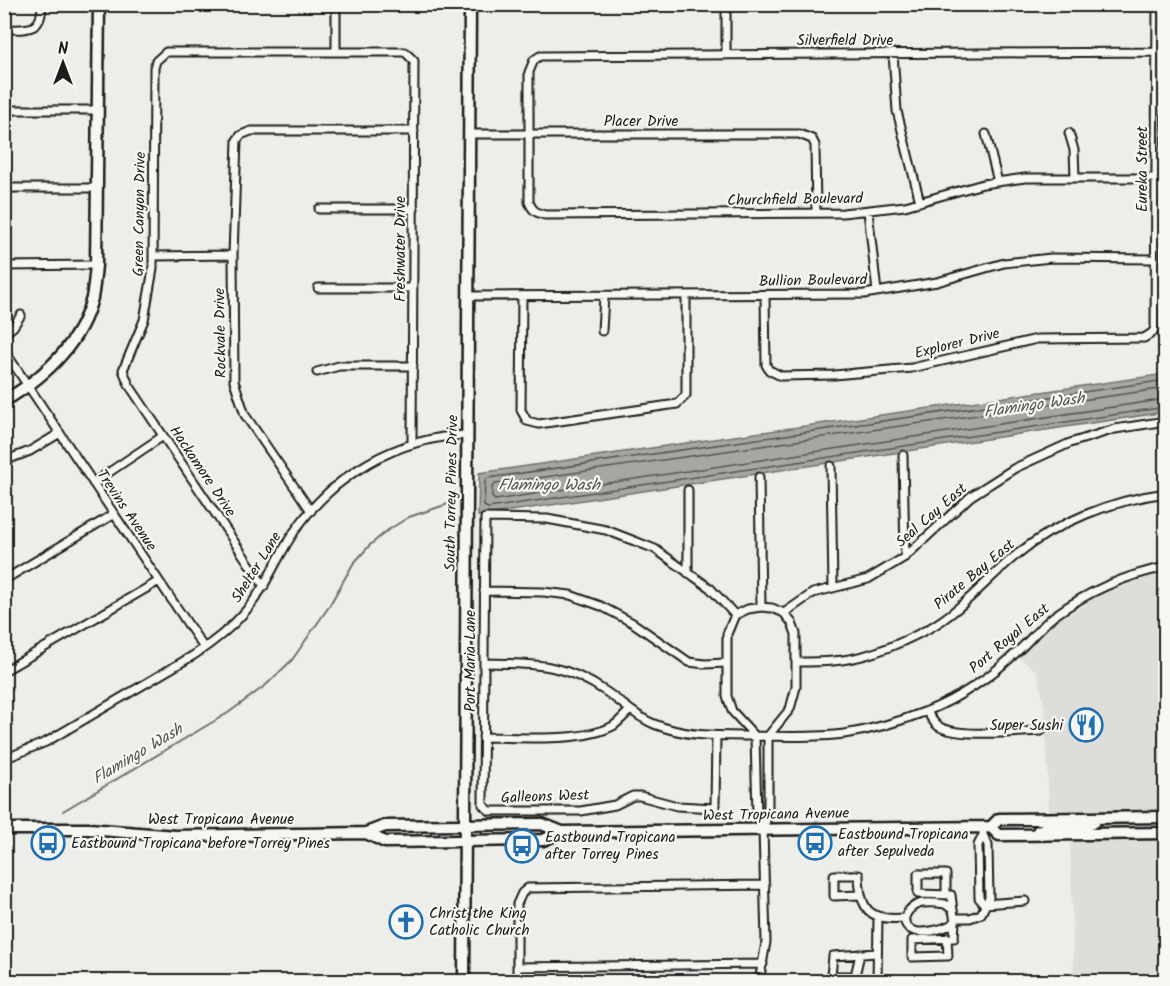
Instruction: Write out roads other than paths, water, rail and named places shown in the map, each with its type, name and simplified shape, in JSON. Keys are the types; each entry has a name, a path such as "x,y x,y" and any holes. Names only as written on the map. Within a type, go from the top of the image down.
{"main road":[{"path":"4,401 28,386 54,365 73,340 92,297 96,265 98,188 99,4"},
{"name":"South Torrey Pines Drive","path":"464,981 470,4"},
{"name":"West Tropicana Avenue","path":"986,830 999,819 1166,817"},
{"path":"1033,834 1051,826 1090,825 1097,818"},
{"name":"West Tropicana Avenue","path":"8,829 89,829 175,836 366,833 385,826 542,824 562,832"},
{"name":"West Tropicana Avenue","path":"366,833 385,842 543,840 562,832 763,829 986,830 999,835 1166,833"}],"street":[{"path":"4,29 30,29 35,26 40,21 42,4"},
{"path":"336,4 336,51"},
{"path":"726,4 726,54"},
{"name":"Eureka Street","path":"1152,333 1155,328 1158,4"},
{"name":"Green Canyon Drive","path":"123,370 144,320 150,291 153,256 154,68 160,55 166,52 336,51"},
{"name":"Freshwater Drive","path":"336,51 405,51 414,61 412,444"},
{"name":"Silverfield Drive","path":"529,135 529,72 534,60 548,54 1157,52"},
{"path":"893,53 897,111 920,202"},
{"path":"4,110 98,110"},
{"name":"Rockvale Drive","path":"311,510 255,432 238,398 232,368 235,147 241,135 251,131 414,131"},
{"path":"1069,133 1074,150 1075,177"},
{"name":"Placer Drive","path":"469,134 800,134 812,139 815,145 816,213"},
{"path":"986,134 998,182"},
{"name":"Churchfield Boulevard","path":"529,135 529,202 538,214 545,215 868,211 920,202 998,182 1025,178 1166,178"},
{"path":"4,188 98,188"},
{"path":"319,209 414,209"},
{"path":"868,211 877,292"},
{"path":"153,256 233,255"},
{"name":"Bullion Boulevard","path":"467,296 686,296 877,292 937,282 1004,264 1051,258 1155,259"},
{"path":"4,266 96,265"},
{"path":"318,288 413,288"},
{"name":"Explorer Drive","path":"765,295 766,365 769,370 781,376 870,374 947,362 1037,339 1144,338 1152,333"},
{"path":"522,296 521,410 527,421 539,424 677,404 682,400 686,395 686,296"},
{"path":"602,331 604,296"},
{"path":"4,334 13,327 21,315"},
{"name":"Trevins Avenue","path":"4,350 204,648"},
{"path":"317,372 339,366 412,366"},
{"name":"Hackamore Drive","path":"123,370 129,385 264,586"},
{"name":"Seal Cay East","path":"784,613 813,593 868,579 905,557 971,496 1015,468 1071,442 1115,429 1166,421"},
{"path":"4,461 30,451 60,433"},
{"name":"Shelter Lane","path":"4,759 46,742 204,648 244,613 264,586 294,533 311,510 350,474 378,457 412,444 449,436 467,435"},
{"path":"93,483 163,436"},
{"path":"903,455 905,557"},
{"path":"831,466 833,588"},
{"path":"759,477 761,607"},
{"path":"688,490 688,573 710,588 735,615"},
{"name":"Pirate Bay East","path":"796,662 835,661 868,654 929,628 957,609 1016,555 1044,536 1114,505 1166,493"},
{"path":"4,580 114,514"},
{"name":"Port Maria Lane","path":"483,805 485,518 547,519 606,530 655,549 688,573"},
{"name":"Port Royal East","path":"484,663 541,664 566,671 592,682 651,723 673,731 716,736 844,734 927,711 959,695 1016,653 1053,617 1082,598 1111,583 1166,567"},
{"path":"4,671 159,581"},
{"path":"484,591 570,595 601,606 633,622 689,662 726,663"},
{"path":"759,981 766,942 763,829 768,815 762,736 732,711 727,696 726,663 727,634 735,615 748,609 761,607 784,613 792,622 796,634 796,687 790,709 762,736 757,816 763,829"},
{"path":"483,737 582,736 615,725 630,710"},
{"path":"927,711 932,721 955,733 1041,731"},
{"name":"Galleons West","path":"483,805 490,811 581,811 615,805 633,796 640,796 677,806 715,808 716,736"},
{"path":"954,916 948,927 936,930 915,931 904,922 909,910 920,904 945,904 954,916 970,918 981,914 989,898 986,830"},
{"path":"946,894 946,874 918,874 918,894 951,895 954,938 947,938 912,940 912,957 948,956 947,938"},
{"path":"860,895 834,896 834,875 859,875 860,895 872,915 904,918"},
{"path":"517,981 517,904 522,893 528,888 765,885"},
{"path":"984,904 1024,901"},
{"path":"877,981 878,917"},
{"path":"860,954 855,976 831,976 833,956 860,954 877,953"},
{"path":"517,967 763,964"}],"water":[{"name":"Flamingo Wash","path":"1165,374 1165,412 478,516 479,473"}],"waterway":[{"name":"Flamingo Wash","path":"63,811 228,713 266,685 292,660 328,608 353,564 370,545 409,517 454,502"},
{"name":"Flamingo Wash","path":"4,853 10,847"}],"place":[{"name":"Super Sushi","path":"1086,725"},
{"name":"Eastbound Tropicana before Torrey Pines","path":"48,843"},
{"name":"Eastbound Tropicana after Sepulveda","path":"815,843"},
{"name":"Eastbound Tropicana after Torrey Pines","path":"522,846"},
{"name":"Christ the King Catholic Church","path":"406,922"}]}
